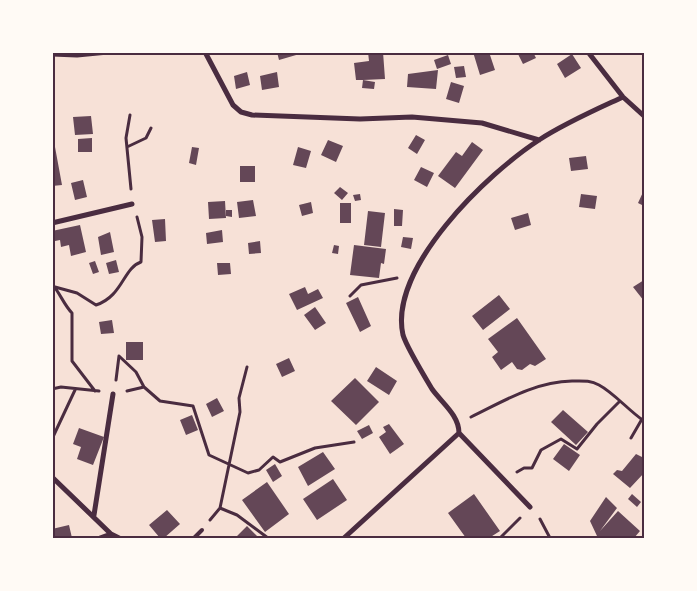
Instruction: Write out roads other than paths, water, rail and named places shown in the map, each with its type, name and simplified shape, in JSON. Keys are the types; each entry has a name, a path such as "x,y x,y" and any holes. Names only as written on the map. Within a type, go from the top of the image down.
{"street":[{"path":"52,54 77,55 108,52"},
{"path":"205,52 233,105 240,112 252,115 360,119 412,117 482,123 539,140"},
{"path":"588,52 623,97 644,116"},
{"path":"530,507 508,481 459,433 459,423 432,388 403,336 404,301 414,275 436,235 473,195 519,154 539,140 623,97"},
{"path":"52,223 132,204"},
{"path":"94,515 113,394"},
{"path":"344,538 459,433"},
{"path":"52,476 94,515 111,534 119,538"},
{"path":"100,538 111,534"}],"lane":[{"path":"194,538 202,530"}]}
